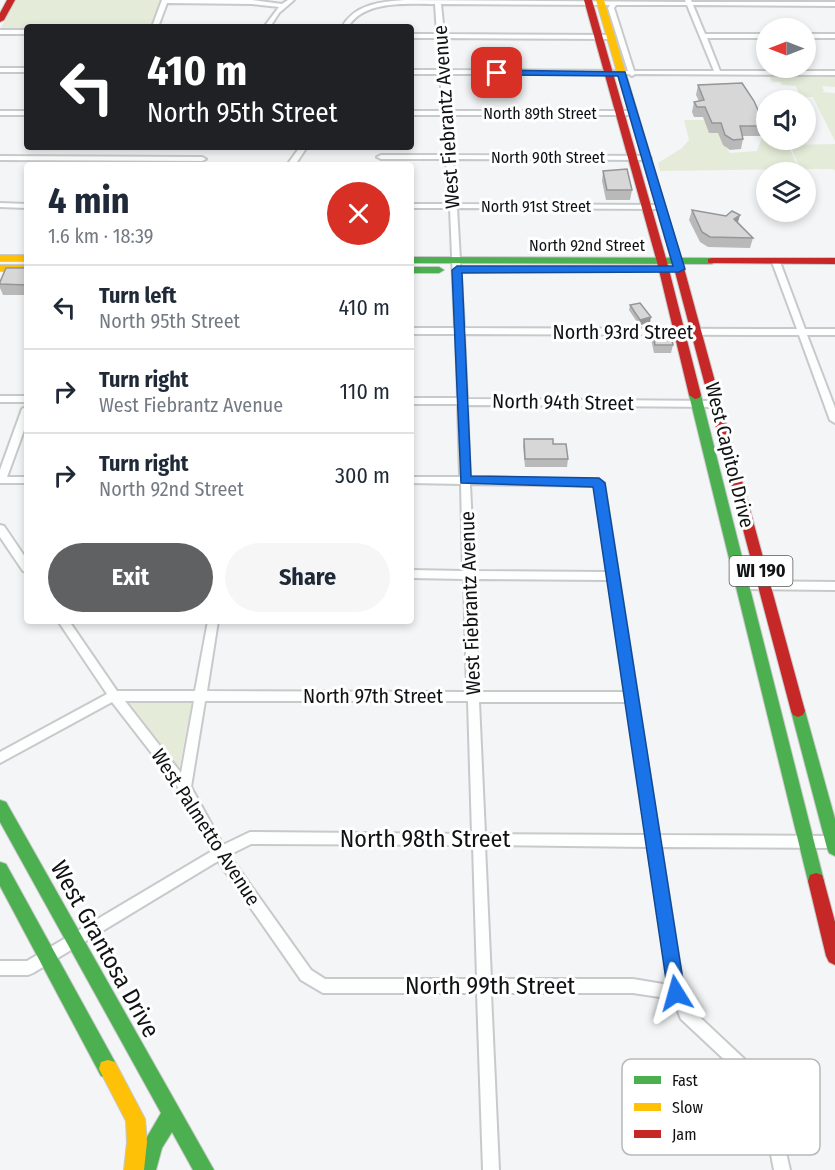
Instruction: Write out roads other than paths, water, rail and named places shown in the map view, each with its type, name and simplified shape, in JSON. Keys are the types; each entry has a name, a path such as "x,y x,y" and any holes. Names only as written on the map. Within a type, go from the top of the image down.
{"main road":[{"path":"0,20 11,0"},
{"name":"West Capitol Drive","path":"601,5 605,37 621,74 627,113 640,158 661,207 680,332 835,956"},
{"name":"West Capitol Drive","path":"640,158 652,227 686,293 834,844"},
{"path":"0,258 24,258"},
{"name":"North 92nd Street","path":"414,260 457,265 778,265 835,261"},
{"name":"North 92nd Street","path":"414,270 457,265"},
{"name":"North 92nd Street","path":"778,265 835,269"},
{"path":"0,268 24,268"},
{"name":"West Grantosa Drive","path":"0,807 204,1170"},
{"path":"0,870 135,1119 137,1142 134,1170"},
{"path":"146,1170 154,1144 172,1113"}],"street":[{"path":"156,24 165,0 234,1 282,6"},
{"path":"269,24 282,6 291,0"},
{"name":"West Fiebrantz Avenue","path":"438,1 457,265 491,1170"},
{"path":"347,24 356,13 374,6 404,2 601,5 688,2 835,3"},
{"path":"688,2 718,73"},
{"name":"West Capitol Drive","path":"601,5 621,74"},
{"path":"0,32 24,32"},
{"path":"414,36 605,37"},
{"path":"702,36 756,36"},
{"path":"816,36 835,36"},
{"path":"0,70 24,70"},
{"path":"414,72 835,73"},
{"path":"0,113 24,113"},
{"name":"North 89th Street","path":"414,113 627,113"},
{"name":"North 90th Street","path":"381,157 640,158"},
{"path":"0,158 112,162 202,159"},
{"path":"0,206 24,206"},
{"name":"North 91st Street","path":"414,206 661,207"},
{"path":"778,265 835,420"},
{"name":"North 93rd Street","path":"414,331 835,332"},
{"path":"0,399 24,399"},
{"name":"North 94th Street","path":"414,401 716,404"},
{"path":"24,417 1,480 24,480"},
{"path":"414,480 599,483 676,993 686,1014 734,1059"},
{"path":"0,529 24,564"},
{"path":"414,574 613,576"},
{"path":"743,585 835,586"},
{"name":"West Palmetto Avenue","path":"65,624 114,696 185,787 220,853 306,975"},
{"path":"185,787 213,624"},
{"path":"0,758 114,696"},
{"name":"North 97th Street","path":"114,696 632,697"},
{"name":"North 98th Street","path":"48,957 220,853 250,838 654,840 834,844"},
{"path":"0,968 28,968 48,957"},
{"name":"North 99th Street","path":"306,975 323,986 633,986 676,993"},
{"path":"779,1155 782,1170"}]}
